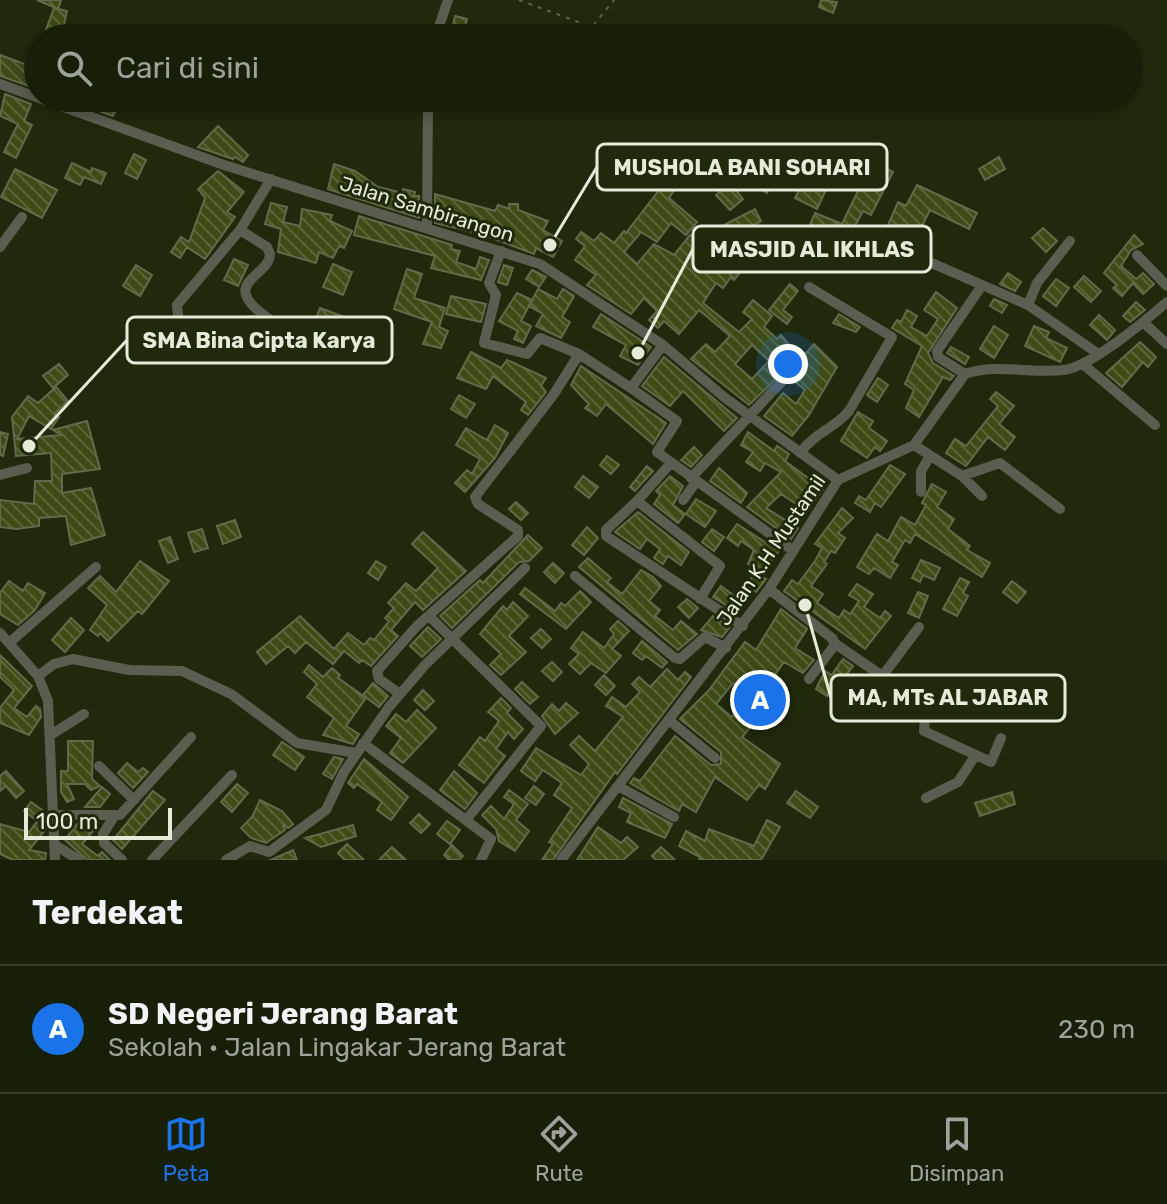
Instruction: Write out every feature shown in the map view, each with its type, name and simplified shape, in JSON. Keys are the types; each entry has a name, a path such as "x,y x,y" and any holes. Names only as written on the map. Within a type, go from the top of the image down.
{"street":[{"path":"440,24 448,0"},
{"name":"Jalan Sambirangon","path":"0,84 24,92"},
{"name":"Jalan Sambirangon","path":"80,112 271,179 540,264 663,345 750,416 838,480"},
{"path":"427,229 428,112"},
{"path":"179,327 177,305 240,230 271,179"},
{"path":"0,247 22,217"},
{"path":"240,230 267,247 270,254 267,265 248,280 246,292 251,304 268,318"},
{"path":"1028,305 1037,283 1070,241"},
{"path":"501,251 489,283 496,295 484,343 527,354 540,338 579,354 631,388 677,421 656,451 792,550"},
{"path":"1137,255 1167,286"},
{"path":"920,258 1028,305 1097,353"},
{"path":"800,453 821,430 841,421 849,411 892,337 809,287"},
{"path":"981,287 936,354 965,374 979,369 1057,370 1084,365 1167,302"},
{"path":"1143,322 1167,344"},
{"path":"1153,331 1167,331"},
{"path":"631,388 663,345"},
{"path":"400,694 379,679 377,671 404,638 518,536 518,530 478,504 475,497 554,394 579,354"},
{"path":"1084,365 1155,425"},
{"name":"Jalan K.H Mustamil","path":"561,860 743,626 838,480 914,445 965,374"},
{"path":"683,500 693,480 785,378"},
{"path":"914,445 962,476 982,496"},
{"path":"921,492 921,471 930,456"},
{"path":"671,463 605,534 743,626"},
{"path":"962,476 1000,463 1060,509"},
{"path":"0,475 27,468"},
{"path":"637,501 719,564 720,570 700,599"},
{"path":"9,643 96,567"},
{"path":"226,860 250,846 269,852 313,822 330,804 356,753 400,694 453,637 525,568"},
{"path":"575,576 675,658 680,659 705,637 726,648"},
{"path":"769,589 834,643 884,674 926,706 924,731 987,761 994,760 1001,738"},
{"path":"429,616 541,728 467,819"},
{"path":"884,674 919,627"},
{"path":"0,633 38,676 48,701 52,734 55,860"},
{"path":"809,679 834,643"},
{"path":"38,676 54,664 73,659 129,670 182,671 231,694 297,743 356,753"},
{"path":"52,734 84,714"},
{"path":"670,721 715,758"},
{"path":"122,860 104,843 103,834 113,818 134,800 191,737"},
{"path":"363,743 492,840 481,860"},
{"path":"926,798 958,782 975,756"},
{"path":"99,766 134,800"},
{"path":"152,860 232,775"},
{"path":"618,786 674,817"},
{"path":"55,815 113,818"},
{"path":"55,845 79,860"}],"path":[{"path":"519,0 584,24"},
{"path":"594,24 614,0"}],"building":[{"path":"37,0 61,0 58,9"},
{"path":"821,0 837,2 833,13 819,7"},
{"path":"54,8 67,11 64,24 48,24"},
{"path":"455,16 467,19 466,24 453,24"},
{"path":"0,55 24,64 24,84 0,76"},
{"path":"5,94 24,101 24,112 28,112 24,121 32,125 16,158 4,152 18,124 0,116"},
{"path":"218,126 248,155 243,162 198,147"},
{"path":"134,154 146,160 137,179 125,173"},
{"path":"774,154 803,170 796,184 778,175 767,193 755,186"},
{"path":"999,157 1005,169 985,180 979,169"},
{"path":"872,162 893,172 871,215 863,211 850,235 839,230"},
{"path":"72,163 91,172 92,168 106,173 101,184 84,177 80,185 65,178"},
{"path":"334,164 355,171 378,187 403,193 403,189 415,192 414,196 419,196 419,218 328,189"},
{"path":"15,169 57,190 42,218 1,197"},
{"path":"218,171 244,192 227,212 235,217 205,259 187,247 180,258 171,252 181,237 189,242 205,198 198,189"},
{"path":"804,181 825,192 817,209 795,198"},
{"path":"730,183 743,199 730,210 716,195"},
{"path":"663,185 673,192 669,198 697,222 686,235 671,223 657,242 641,232 624,252 637,264 654,244 674,255 690,235 702,245 720,227 755,209 761,221 754,225 767,237 739,267 743,269 734,280 731,277 723,288 716,283 703,303 739,332 752,319 743,312 753,300 772,316 764,327 777,339 781,335 801,359 814,344 837,367 809,415 792,436 764,416 783,393 796,404 805,390 793,380 800,372 791,364 749,405 691,359 706,344 715,352 730,336 699,310 679,334 664,321 658,328 649,320 657,311 644,298 631,314 587,285 596,275 575,260 585,246 576,239 581,232 594,241 601,233 614,243 624,231 626,233","holes":["752,345 769,361 752,379 735,364"]},
{"path":"917,185 977,213 969,229 930,210 918,234 900,225 893,239 900,242 894,257 877,250 898,202 906,206"},
{"path":"435,194 495,211 498,205 510,209 509,204 518,204 518,210 548,221 543,230 562,241 553,257 536,248 534,254 481,234 435,223"},
{"path":"271,203 287,207 283,222 300,226 302,209 332,215 330,221 352,231 344,248 339,246 333,258 319,252 316,263 278,252 281,229 265,224"},
{"path":"815,213 840,223 835,235 810,225"},
{"path":"359,216 452,245 451,249 460,251 456,262 476,269 480,257 489,260 481,280 431,268 435,256 354,235"},
{"path":"1043,228 1057,241 1046,252 1032,238"},
{"path":"1134,235 1143,244 1131,250 1121,266 1136,279 1143,273 1154,284 1143,294 1133,283 1122,296 1113,288 1117,285 1104,273"},
{"path":"234,259 248,265 238,286 224,280"},
{"path":"333,264 352,272 343,295 323,287"},
{"path":"136,265 152,275 140,296 123,286"},
{"path":"504,265 513,268 507,285 498,282"},
{"path":"407,269 422,274 414,298 445,308 439,327 448,331 441,348 423,344 432,322 394,309"},
{"path":"532,270 546,277 539,287 526,279"},
{"path":"1008,273 1021,282 1015,291 1000,284"},
{"path":"1084,276 1101,291 1091,302 1074,287"},
{"path":"1056,279 1069,288 1056,306 1043,296"},
{"path":"790,284 798,291 783,310 792,317 787,324 769,310"},
{"path":"538,289 557,299 563,289 574,296 562,317 570,322 561,338 536,326 543,314 529,306"},
{"path":"936,292 957,308 928,353 933,363 954,376 950,380 943,377 919,417 906,408 914,390 905,384 922,346 892,328 897,320 901,322 907,310 917,316 911,327 927,336 938,319 924,310"},
{"path":"517,293 532,300 521,321 531,326 523,343 514,339 518,331 499,321"},
{"path":"451,296 486,304 481,322 446,314"},
{"path":"994,299 1007,305 1002,313 990,306"},
{"path":"1136,302 1145,310 1130,322 1123,316"},
{"path":"320,308 366,325 368,320 392,329 383,351 355,339 350,353 335,347 332,352 321,347 325,337 311,332"},
{"path":"601,314 651,347 638,365 620,356 626,345 593,327"},
{"path":"839,314 860,327 856,332 833,323"},
{"path":"1099,315 1115,330 1107,340 1090,325"},
{"path":"254,316 261,323 261,333 245,334 245,317"},
{"path":"994,326 1008,335 994,358 980,349"},
{"path":"1034,326 1049,332 1046,338 1067,348 1060,362 1025,346"},
{"path":"1140,342 1156,357 1148,367 1143,362 1122,387 1106,373"},
{"path":"951,347 969,357 965,364 947,353"},
{"path":"471,352 501,368 507,360 546,378 541,386 546,392 528,415 521,410 526,402 493,376 486,389 457,378"},
{"path":"664,357 737,418 724,431 683,391 670,406 642,386"},
{"path":"59,364 68,375 53,388 43,376"},
{"path":"581,366 666,423 653,444 606,404 597,416 585,408 589,404 571,385"},
{"path":"878,378 888,385 877,402 867,395"},
{"path":"56,387 68,401 54,414 59,417 51,429 29,416 17,439 61,435 53,430 87,421 100,469 62,474 62,493 91,488 105,535 71,545 66,516 39,518 39,526 17,529 0,527 0,500 34,504 35,481 52,481 51,453 16,456 12,417 28,396 38,403"},
{"path":"996,392 1014,406 999,424 1015,437 1005,450 988,437 966,466 946,453 955,439 966,446 998,406 990,399"},
{"path":"459,395 475,404 466,418 451,409"},
{"path":"858,412 873,421 869,428 887,441 880,451 875,447 867,458 841,441"},
{"path":"495,425 508,433 495,458 465,492 455,483 467,470 472,474 480,459 456,445 466,428 487,440"},
{"path":"0,432 8,434 3,456 0,455"},
{"path":"748,432 774,451 777,446 789,454 785,461 823,489 807,511 781,494 766,508 798,528 791,539 747,507 781,472 765,463 760,471 746,462 753,452 741,445"},
{"path":"694,447 702,455 691,467 681,460"},
{"path":"607,456 619,465 611,474 600,465"},
{"path":"890,465 905,474 881,507 875,503 870,512 855,503 859,496 866,500"},
{"path":"647,466 653,471 635,491 630,487"},
{"path":"719,468 747,493 741,503 710,481"},
{"path":"583,476 598,487 589,498 575,487"},
{"path":"670,476 683,486 673,505 685,514 678,523 654,504 660,495 656,491"},
{"path":"932,484 946,492 937,507 954,519 948,529 970,546 967,550 990,563 982,577 915,534 910,543 905,540 892,562 898,565 890,578 874,568 869,574 857,567 877,534 888,541 901,517 915,525 926,505 922,503"},
{"path":"696,499 716,511 705,527 686,514"},
{"path":"516,502 528,513 521,520 509,509"},
{"path":"842,508 853,518 838,533 845,538 835,553 831,551 824,562 827,564 811,586 823,594 817,603 839,618 844,610 850,614 859,601 849,595 857,584 873,594 864,607 880,618 885,611 891,616 865,649 784,591 792,580 798,584 815,561 822,548 815,544"},
{"path":"638,512 689,552 681,565 668,556 663,564 654,558 660,549 647,539 640,549 615,532"},
{"path":"235,520 241,537 223,544 217,526"},
{"path":"737,524 779,551 761,573 748,564 754,550 741,541 738,546 727,538"},
{"path":"587,527 598,538 584,555 572,545"},
{"path":"202,529 208,548 194,552 188,533"},
{"path":"712,529 724,537 714,551 702,542"},
{"path":"423,532 466,571 423,610 415,602 391,630 398,636 371,666 362,660 359,663 344,651 333,664 306,642 295,653 288,646 266,664 257,652 300,616 334,649 348,633 364,645 370,638 374,640 389,621 385,618 394,608 388,603 406,583 416,591 438,568 412,544"},
{"path":"528,535 542,548 529,561 519,562 452,628 440,616 480,580 483,583"},
{"path":"170,537 178,559 168,563 159,541"},
{"path":"588,558 611,578 607,582 622,594 641,570 653,577 661,586 649,601 660,610 655,616 673,630 681,621 697,634 678,650 579,567"},
{"path":"921,560 940,568 934,580 923,575 920,582 912,578"},
{"path":"140,561 169,581 142,614 138,611 108,641 100,633 98,636 90,630 107,605 88,588 100,576 116,592"},
{"path":"376,561 386,567 378,580 368,573"},
{"path":"553,563 564,573 555,583 544,572"},
{"path":"755,573 766,579 756,592 746,586"},
{"path":"960,578 969,582 963,593 968,596 957,616 943,609"},
{"path":"9,581 23,591 28,583 45,593 35,610 18,625 0,614 0,593"},
{"path":"1012,581 1026,592 1017,603 1003,592"},
{"path":"721,586 737,598 729,607 713,597"},
{"path":"525,588 555,611 561,603 565,606 580,591 591,602 566,629 520,594"},
{"path":"918,592 928,596 919,618 908,613"},
{"path":"687,599 698,608 689,618 678,607"},
{"path":"513,602 528,616 509,636 526,652 501,675 490,665 501,654 480,634 503,606 507,610"},
{"path":"781,609 807,629 795,648 814,660 803,673 784,662 769,683 780,693 742,737 780,764 765,789 759,785 747,800 715,777 696,812 682,804 679,811 630,783 634,778 640,781 675,736 711,765 721,764 721,752 680,719 709,690 745,642 756,650","holes":["733,683 749,697 732,717 716,704"]},
{"path":"713,616 730,627 722,637 701,630"},
{"path":"71,618 84,630 65,652 52,640"},
{"path":"618,621 629,631 612,649 621,656 606,673 591,663 580,674 569,664 579,654 571,648 583,632 604,648 614,634 610,629"},
{"path":"428,627 441,639 422,657 410,646"},
{"path":"541,629 551,639 542,648 531,638"},
{"path":"642,641 667,662 662,668 646,656 642,660 633,653"},
{"path":"0,655 32,686 14,708 27,717 36,706 40,709 41,717 29,735 0,723 0,708 14,690 0,677"},
{"path":"843,659 853,666 847,674 852,678 846,685 833,673"},
{"path":"552,662 562,672 553,681 542,671"},
{"path":"309,665 323,677 332,668 340,675 338,678 366,698 346,726 359,734 353,744 323,735 334,718 307,697 317,684 304,672"},
{"path":"667,669 678,680 685,672 691,677 617,774 615,772 553,860 542,860 553,844 549,842 572,808 554,795 562,783 543,770 535,781 521,771 536,748 581,775 589,764 570,745 579,736 595,751 623,717 606,706 612,697 626,707 640,692 632,684 639,677 650,687"},
{"path":"825,671 837,678 827,696 816,689"},
{"path":"604,675 615,686 606,695 595,685"},
{"path":"522,682 538,697 530,704 515,689"},
{"path":"373,683 388,696 379,707 363,695"},
{"path":"423,690 434,701 425,710 414,700"},
{"path":"501,698 511,708 507,713 523,729 514,739 508,732 496,749 505,756 484,783 459,765 480,737 485,741 499,721 488,712"},
{"path":"566,703 578,713 555,734 542,716 552,704 559,711"},
{"path":"417,710 436,728 403,763 390,753 401,738 386,726 396,714 406,722"},
{"path":"68,741 93,741 92,779 100,786 91,790 85,784 67,784 74,799 67,802 61,792 61,771 68,771"},
{"path":"282,742 304,757 295,770 273,755"},
{"path":"334,757 343,759 332,779 323,774"},
{"path":"364,759 408,797 391,820 377,810 382,802 357,784 354,788 348,783"},
{"path":"127,763 138,772 143,768 148,772 133,788 118,773"},
{"path":"6,771 24,791 16,798 6,786 0,791 0,776"},
{"path":"454,771 477,793 465,809 440,790"},
{"path":"237,784 248,793 232,812 221,802"},
{"path":"534,786 544,794 536,805 525,798"},
{"path":"102,787 110,794 100,807 85,807"},
{"path":"509,790 528,804 516,820 529,831 515,851 499,841 496,829 482,815 491,806 504,819 514,804 504,797"},
{"path":"153,791 165,800 122,849 113,840"},
{"path":"796,791 818,807 810,818 787,803"},
{"path":"1012,792 1015,804 980,816 975,803"},
{"path":"623,798 672,824 665,838 627,822 631,813 619,807"},
{"path":"260,800 282,811 293,824 288,828 283,825 285,830 266,843 251,838 241,828 252,817"},
{"path":"31,802 42,810 35,819 24,811"},
{"path":"419,814 430,824 421,833 410,823"},
{"path":"39,819 46,829 29,850 46,853 45,860 13,860 0,854 0,824 29,832"},
{"path":"767,820 780,827 761,860 699,860 700,857 679,846 686,831 705,841 709,829 754,846"},
{"path":"447,821 460,830 450,844 437,834"},
{"path":"78,823 86,823 93,831 82,844 98,856 102,852 110,860 87,860 65,840"},
{"path":"353,825 356,836 321,847 305,838"},
{"path":"598,827 621,843 627,837 638,847 623,860 577,860"},
{"path":"347,844 364,860 345,860 338,853"},
{"path":"452,845 463,856 459,860 449,860 444,855"},
{"path":"392,847 406,860 379,860"},
{"path":"661,847 675,860 656,860 652,856"},
{"path":"293,850 297,860 271,860"}],"place":[{"name":"MUSHOLA BANI SOHARI","path":"550,245"},
{"name":"MASJID AL IKHLAS","path":"638,353"},
{"name":"SMA Bina Cipta Karya","path":"29,446"},
{"name":"MA, MTs AL JABAR","path":"805,605"},
{"name":"SD Negeri Jerang Barat","path":"760,700"}]}
